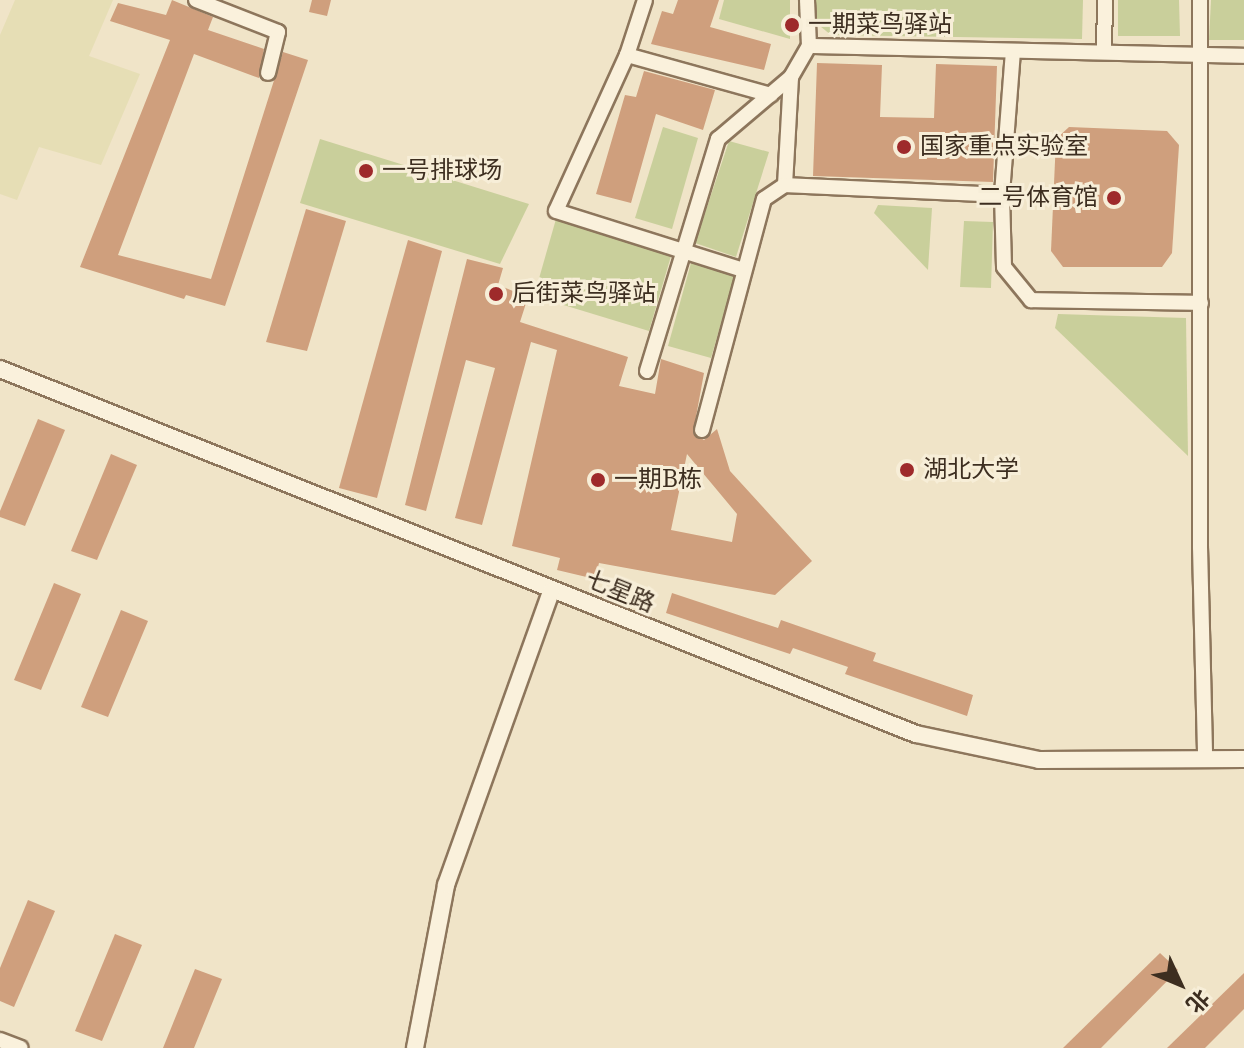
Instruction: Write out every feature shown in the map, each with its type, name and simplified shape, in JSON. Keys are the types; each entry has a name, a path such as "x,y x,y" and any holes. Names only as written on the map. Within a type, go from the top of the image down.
{"street":[{"path":"196,0 278,32 268,73"},
{"path":"645,0 627,55 556,211 743,270"},
{"path":"647,371 718,139 791,77 809,46 807,0"},
{"path":"1104,52 1105,0"},
{"path":"1200,0 1205,759"},
{"path":"809,46 1244,56"},
{"path":"1013,51 1002,195 1004,267 1031,300 1201,303"},
{"path":"627,55 771,95"},
{"path":"785,185 791,77"},
{"path":"702,430 764,199 785,185 1002,195"},
{"name":"七星路","path":"0,369 916,734 1039,760 1244,759"},
{"path":"415,1048 446,885 551,591"},
{"path":"0,1040 21,1048"}],"shaded area":[{"path":"15,0 113,0 89,56 140,74 101,165 39,147 17,200 0,194 0,35"}],"green space":[{"path":"724,0 790,0 790,39 719,19"},
{"path":"815,0 1083,0 1082,39 831,35 815,22"},
{"path":"1118,0 1179,0 1180,36 1118,36"},
{"path":"1211,0 1244,0 1244,40 1209,40"},
{"path":"663,127 698,138 672,229 635,218"},
{"name":"一号排球场","path":"320,139 529,204 500,264 300,203"},
{"path":"729,141 769,152 736,257 695,243"},
{"path":"878,205 932,208 928,270 874,213"},
{"path":"556,219 671,256 649,331 534,296"},
{"path":"964,221 993,222 991,288 960,287"},
{"path":"691,263 735,275 711,358 668,346"},
{"path":"1058,314 1186,318 1188,456 1055,328"}],"building":[{"path":"172,0 213,17 208,30 264,49 259,78 194,54 118,255 211,279 283,52 308,60 225,306 186,295 184,299 80,267 170,40 110,21 118,3 166,15"},
{"path":"312,0 331,0 327,16 309,12"},
{"path":"678,0 719,0 710,27 771,44 764,70 651,44 662,11 673,14"},
{"name":"国家重点实验室","path":"817,63 882,65 880,117 934,118 936,64 997,66 993,182 813,176"},
{"path":"644,71 715,90 703,130 656,114 631,203 596,194 625,95 636,97"},
{"name":"二号体育馆","path":"1069,127 1167,131 1179,145 1172,253 1162,267 1063,267 1051,251 1056,139"},
{"path":"306,209 346,221 307,351 266,342"},
{"path":"408,240 442,251 377,498 339,488"},
{"path":"467,259 503,268 498,285 528,297 520,322 628,357 619,386 655,394 661,359 704,373 693,433 704,440 717,429 730,471 812,561 775,595 599,563 595,579 557,570 560,558 512,546 557,350 531,342 482,525 455,518 495,368 466,360 426,511 405,505","holes":["687,454 737,514 732,542 671,530"]},
{"path":"38,419 65,430 25,526 0,517 0,511"},
{"path":"111,454 137,465 97,560 71,551"},
{"path":"54,583 81,594 41,690 14,680"},
{"path":"672,593 778,628 781,620 876,653 873,661 973,695 967,716 845,674 848,667 793,648 790,654 666,613"},
{"path":"121,610 148,621 108,717 81,707"},
{"path":"28,900 55,911 14,1007 0,1001 0,968"},
{"path":"115,934 142,945 102,1041 75,1031"},
{"path":"1160,953 1178,970 1101,1048 1063,1048"},
{"path":"195,969 222,979 194,1048 163,1048"},
{"path":"1244,973 1244,1009 1205,1048 1167,1048"}],"place":[{"name":"一期菜鸟驿站","path":"792,25"},
{"name":"国家重点实验室","path":"904,147"},
{"name":"一号排球场","path":"366,171"},
{"name":"二号体育馆","path":"1114,198"},
{"name":"后街菜鸟驿站","path":"496,294"},
{"name":"湖北大学","path":"907,470"},
{"name":"一期B栋","path":"598,480"}]}
